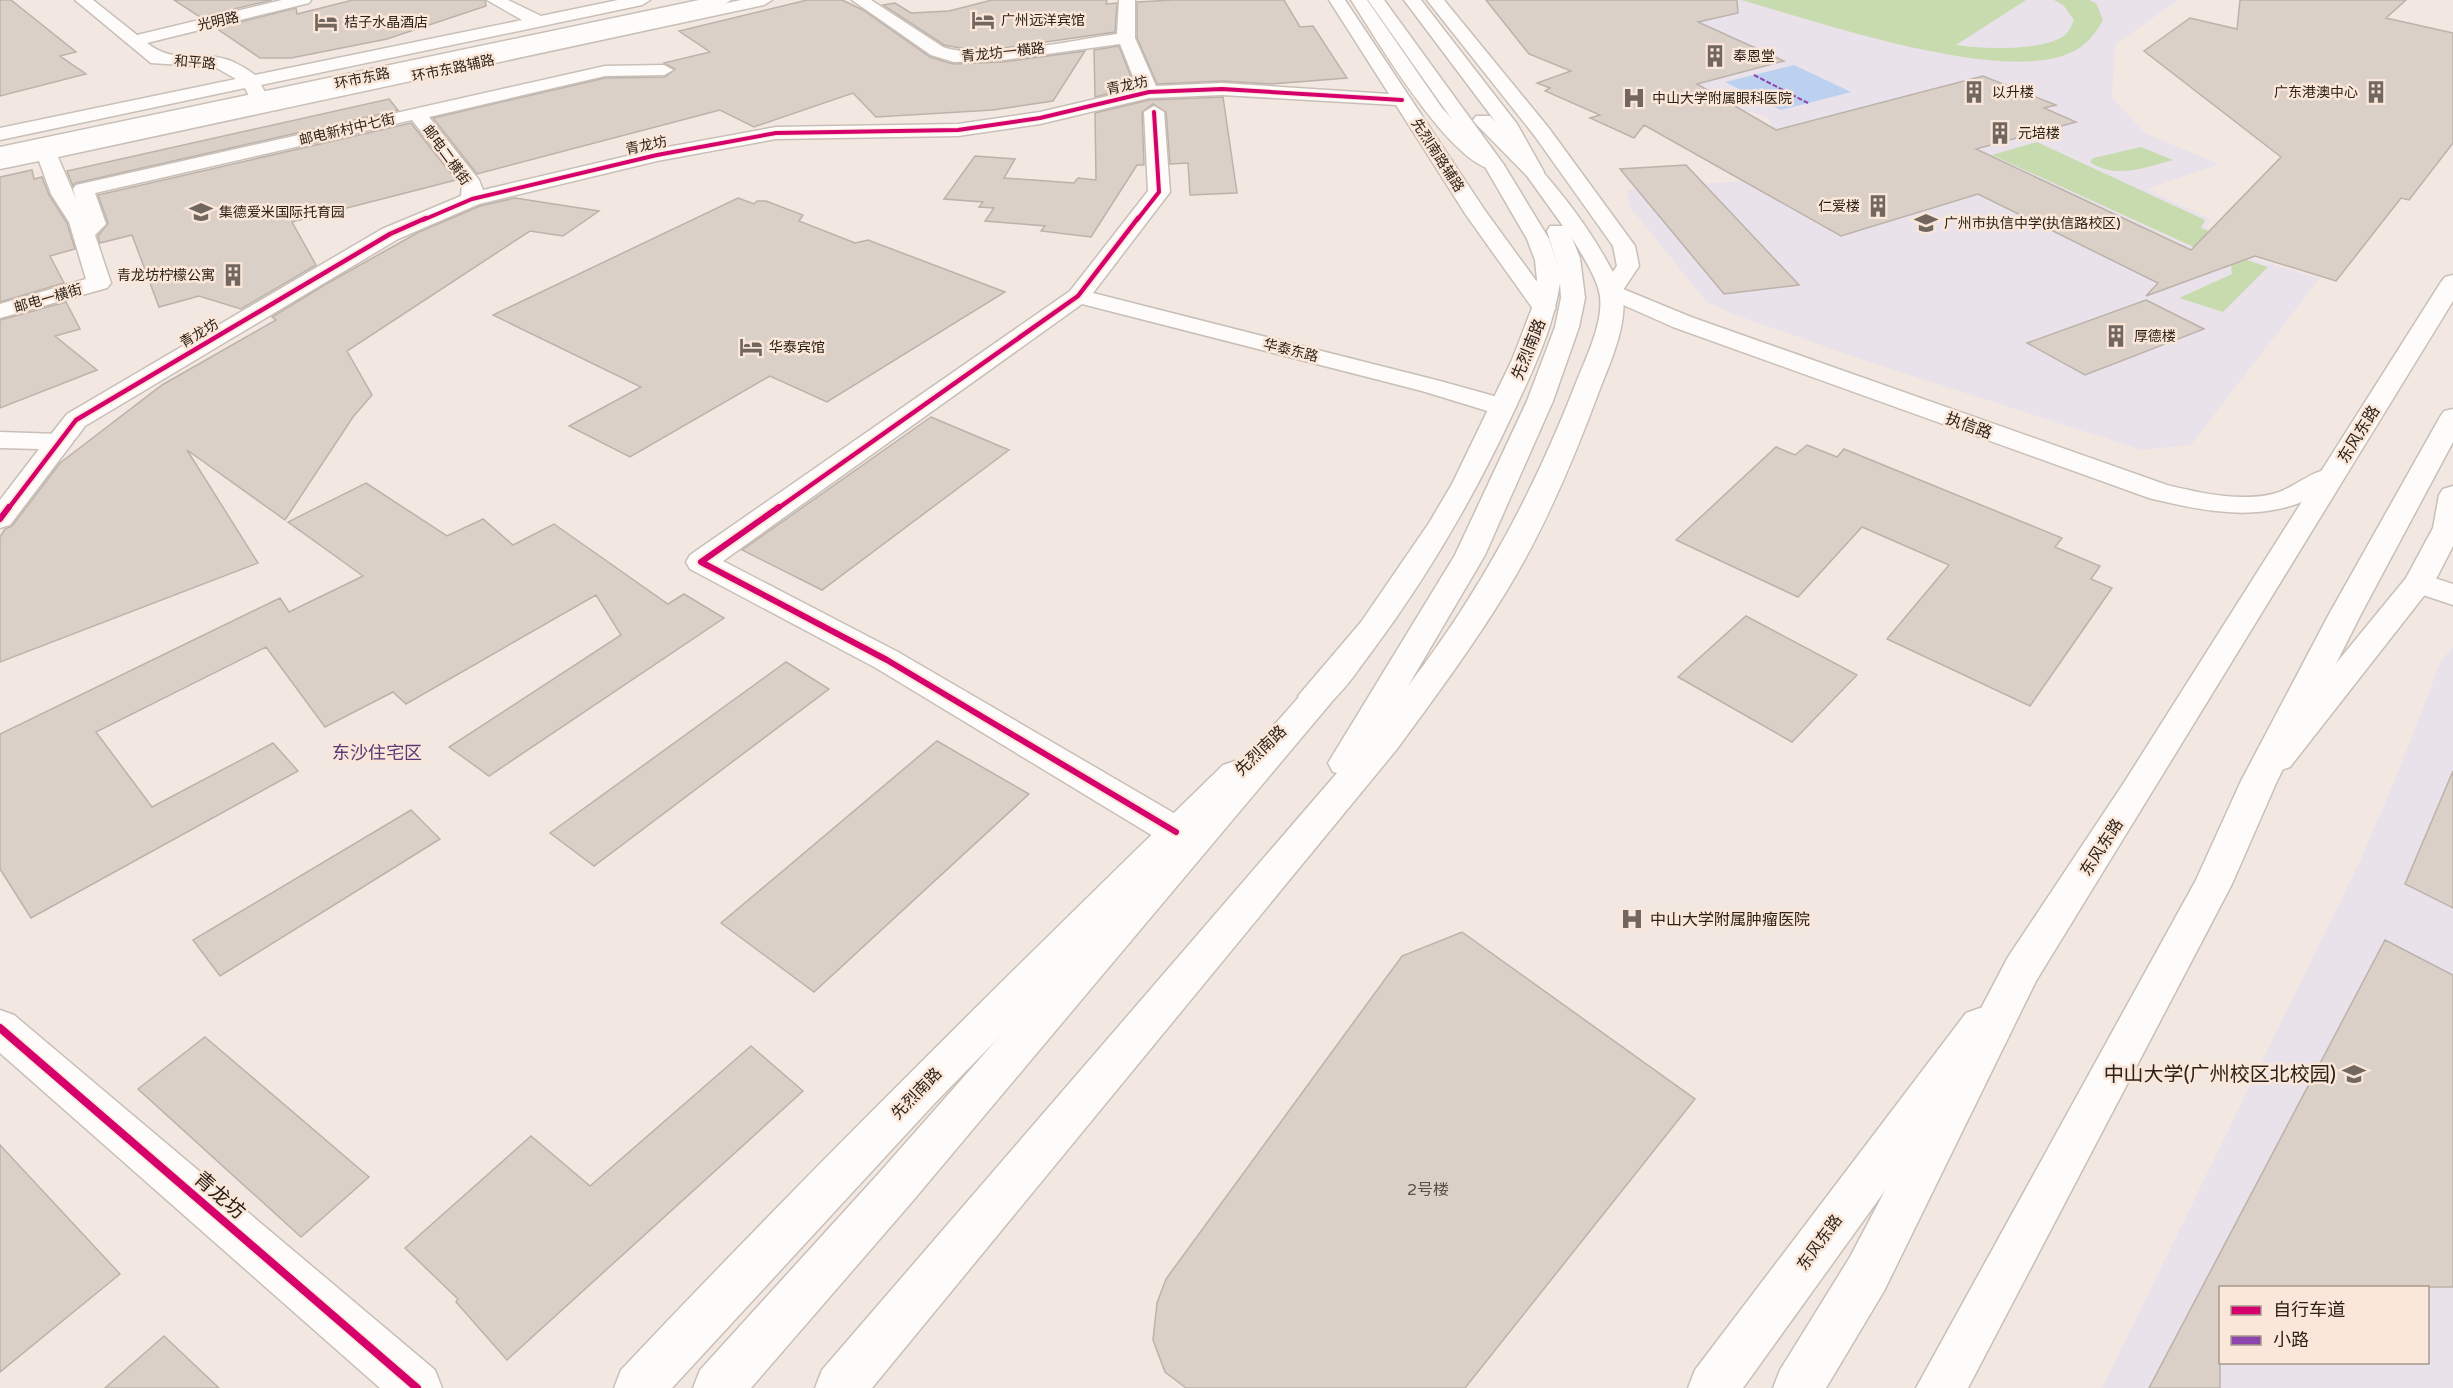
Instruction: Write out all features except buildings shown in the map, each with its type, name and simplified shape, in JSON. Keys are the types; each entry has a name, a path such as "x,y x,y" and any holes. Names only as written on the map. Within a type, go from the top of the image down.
{"main road":[{"name":"和平路","path":"83,0 132,40 148,87 217,62 230,66 254,87"},
{"name":"光明路","path":"132,40 303,0"},
{"path":"495,0 540,22"},
{"name":"环市东路辅路","path":"254,87 642,0"},
{"name":"环市东路","path":"0,144 148,87 254,87 686,0"},
{"name":"环市东路","path":"0,153 723,0"},
{"name":"环市东路辅路","path":"0,163 764,0"},
{"name":"青龙坊一横路","path":"860,0 937,51 954,57 1003,55 1126,38"},
{"path":"1127,0 1126,38 1151,102 1159,192 1078,297 701,562 887,660 1176,832"},
{"name":"先烈南路辅路","path":"1337,0 1477,215 1544,308"},
{"path":"1359,0 1450,129 1476,154 1495,151"},
{"name":"先烈南路","path":"639,1388 767,1249 918,1091 1339,672 1443,524 1466,484 1525,360 1544,308 1549,279 1546,260 1495,151 1428,60 1376,0"},
{"name":"先烈南路","path":"1290,854 1470,555 1540,401 1567,327 1573,298 1572,276 1565,244 1428,60 1390,0"},
{"path":"1412,0 1510,128 1534,172"},
{"path":"1435,0 1541,131 1624,246 1628,266 1611,291"},
{"name":"邮电新村中七街","path":"83,234 95,224 83,189 605,70 664,69"},
{"path":"0,134 148,87"},
{"name":"青龙坊","path":"0,519 9,489 59,442 76,420 390,234 472,199 657,154 776,133 958,130 1151,102 1222,89 1402,100"},
{"name":"邮电二横街","path":"416,113 472,184 472,199"},
{"name":"先烈南路","path":"840,1388 1385,740 1449,655 1492,590 1523,534 1568,438 1605,342 1611,291 1574,225 1534,172 1495,151"},
{"name":"邮电一横街","path":"0,311 99,283 80,222 62,194 47,154"},
{"name":"东风东路","path":"1713,1388 2022,969 2137,790 2453,282"},
{"name":"执信路","path":"1611,291 1682,322 2159,492 2213,503 2263,504 2282,501 2331,476"},
{"name":"华泰东路","path":"1078,297 1431,386 1503,407"},
{"path":"1941,1388 2213,884 2259,781 2344,616 2453,424"},
{"path":"0,440 59,442"},
{"path":"2259,781 2419,583 2448,528 2453,495"},
{"path":"2419,583 2453,595"},
{"path":"717,1388 895,1188 1339,672"},
{"path":"1798,1388 1867,1274 2022,969"},
{"name":"青龙坊","path":"0,1028 417,1388"}],"shaded area":[{"name":"广州市执信中学(执信路校区)","path":"1627,0 2178,0 2115,45 2112,97 2145,133 2219,164 2147,189 2210,219 2207,228 2228,235 2221,248 2319,279 2191,445 2142,450 1869,362 1735,315 1706,301 1629,206 1628,190 1766,179 1779,148 1767,116 1744,111 1698,84 1634,60"},
{"name":"中山大学(广州校区北校园)","path":"2453,647 2453,1388 2102,1388 2360,861 2401,765 2441,661"}],"green space":[{"path":"1741,0 2026,0 1956,45 1981,47 2014,48 2058,39 2068,32 2074,20 2064,6 2054,0 2089,0 2096,3 2103,20 2090,39 2072,52 2041,60 2001,61 1909,47"},
{"path":"2037,142 2205,220 2201,228 2220,235 2210,248 2268,267 2223,312 2179,298 2232,274 2231,264 1992,155"},
{"path":"2141,147 2173,160 2120,171 2100,167 2090,162 2093,158"}],"water":[{"path":"1794,65 1851,92 1781,110 1725,82"}],"marked path":[{"path":"1754,75 1808,103"}],"cycle path":[{"path":"0,519 76,420 390,234 472,199 657,155 776,133 958,130 1040,118 1149,92 1222,89 1402,100"},
{"path":"1154,112 1159,192 1078,296 701,562 887,660 1176,832"},
{"path":"0,1028 417,1388"}],"place":[{"name":"广州远洋宾馆","path":"983,20"},
{"name":"桔子水晶酒店","path":"326,22"},
{"name":"奉恩堂","path":"1715,56"},
{"name":"以升楼","path":"1974,92"},
{"name":"广东港澳中心","path":"2376,92"},
{"name":"中山大学附属眼科医院","path":"1634,98"},
{"name":"元培楼","path":"2000,133"},
{"name":"仁爱楼","path":"1878,206"},
{"name":"集德爱米国际托育园","path":"201,212"},
{"name":"广州市执信中学(执信路校区)","path":"1926,223"},
{"name":"青龙坊柠檬公寓","path":"233,275"},
{"name":"厚德楼","path":"2116,336"},
{"name":"华泰宾馆","path":"751,347"},
{"name":"中山大学附属肿瘤医院","path":"1632,919"},
{"name":"中山大学(广州校区北校园)","path":"2354,1074"}],"district":[{"name":"东沙住宅区","path":"377,753"}]}
